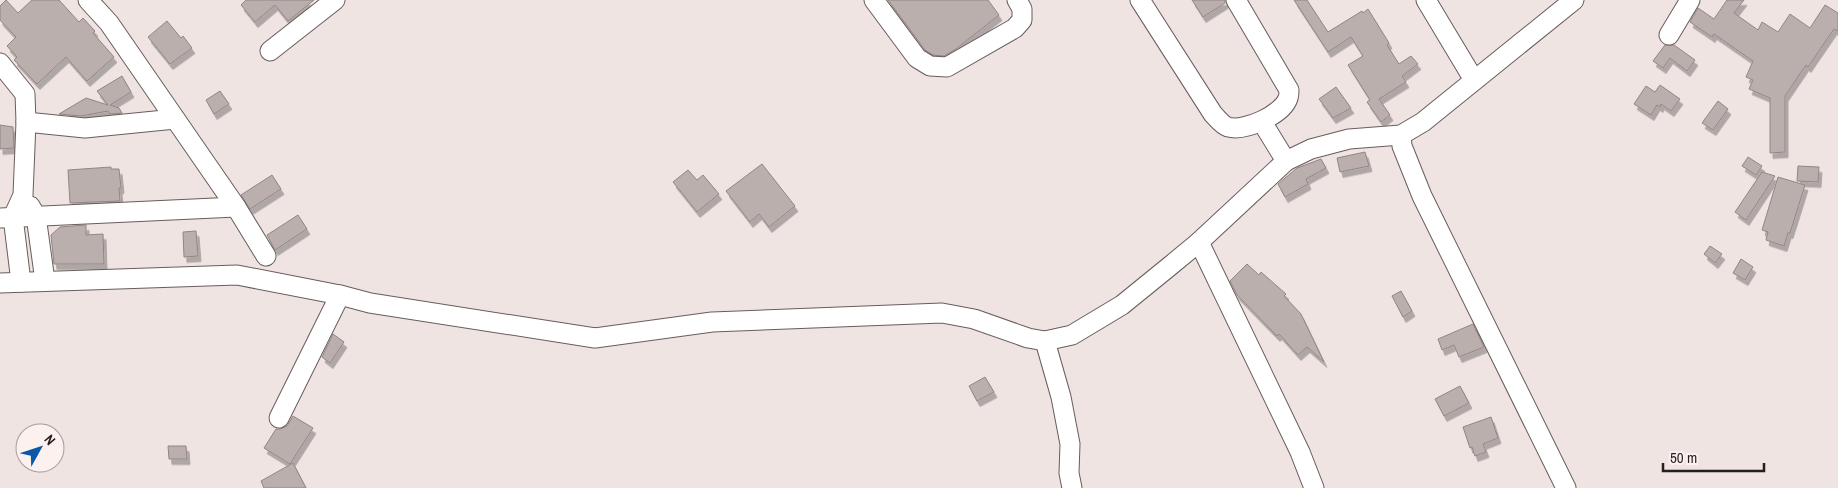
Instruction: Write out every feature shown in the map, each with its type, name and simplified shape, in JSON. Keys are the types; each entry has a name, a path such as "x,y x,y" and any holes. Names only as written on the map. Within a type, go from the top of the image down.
{"street":[{"path":"88,0 109,23 236,207 266,256"},
{"path":"270,51 336,0"},
{"path":"874,0 917,58 930,66 946,67 1015,28 1022,20 1022,9 1016,0"},
{"path":"1140,0 1213,114 1226,126 1240,128 1262,122 1284,104 1289,98 1289,90 1236,0"},
{"path":"1426,0 1474,80"},
{"path":"0,283 237,275 340,295 370,303 595,338 712,322 942,313 974,319 1028,338 1045,341 1072,335 1122,305 1199,242 1286,161 1311,149 1349,138 1401,135 1423,122 1574,0"},
{"path":"1669,35 1690,0"},
{"path":"0,63 25,94 26,122 23,195 36,216 45,281"},
{"path":"26,122 85,128 175,119"},
{"path":"1262,122 1286,161"},
{"path":"1401,135 1402,146 1422,196 1566,488"},
{"path":"21,282 6,218 23,195"},
{"path":"6,218 236,207"},
{"path":"1199,242 1300,452 1314,488"},
{"path":"279,418 340,295"},
{"path":"1045,341 1061,397 1070,444 1069,473 1072,488"}],"building":[{"path":"6,0 18,13 32,0 59,0 79,22 83,18 95,31 93,33 114,57 87,81 66,57 37,84 14,60 17,57 7,46 16,37 0,20 0,6"},
{"path":"246,0 314,0 288,21 275,5 255,22 241,5"},
{"path":"888,0 988,0 999,15 956,49 944,56 933,55 925,50"},
{"path":"1192,0 1225,0 1225,3 1203,17"},
{"path":"1294,0 1307,0 1328,32 1368,9 1389,43 1387,45 1399,64 1411,56 1418,64 1402,76 1406,82 1379,99 1390,115 1381,122 1367,102 1370,100 1348,65 1363,56 1351,37 1328,52"},
{"path":"1727,0 1744,0 1734,13 1758,30 1762,22 1778,32 1790,14 1810,28 1825,5 1838,13 1838,31 1834,29 1785,96 1785,152 1770,153 1770,98 1749,89 1753,80 1746,77 1753,61 1714,34 1712,37 1690,22 1698,8 1714,19"},
{"path":"167,21 181,38 183,36 192,48 170,64 148,37"},
{"path":"1665,45 1674,45 1695,60 1687,71 1670,58 1663,68 1653,61"},
{"path":"122,76 131,92 110,105 119,108 122,113 110,114 108,111 81,116 59,114 86,98 108,105 97,91"},
{"path":"1660,85 1680,99 1671,111 1661,104 1660,107 1657,105 1651,115 1634,104 1646,86 1655,92"},
{"path":"1336,87 1351,108 1333,118 1319,99"},
{"path":"220,91 229,104 214,114 206,100"},
{"path":"1718,101 1728,109 1713,130 1702,123"},
{"path":"0,125 13,127 14,148 0,149"},
{"path":"1365,152 1369,166 1340,172 1337,158"},
{"path":"1748,157 1762,166 1756,175 1742,166"},
{"path":"1321,159 1326,168 1306,179 1308,184 1285,197 1278,184 1297,168"},
{"path":"762,164 795,206 769,227 759,214 750,222 726,191"},
{"path":"1798,166 1819,167 1818,182 1797,181"},
{"path":"111,167 111,169 119,169 120,201 70,203 68,170"},
{"path":"688,170 697,180 703,175 719,194 697,212 673,182"},
{"path":"1762,172 1775,176 1746,220 1735,212"},
{"path":"272,175 281,189 250,209 241,195"},
{"path":"1778,177 1805,185 1784,246 1766,240 1768,232 1762,230"},
{"path":"298,215 307,229 275,250 267,235"},
{"path":"86,225 86,235 103,234 104,264 54,264 51,235 60,227"},
{"path":"196,231 198,256 184,257 183,232"},
{"path":"1710,246 1722,254 1715,263 1704,254"},
{"path":"1741,259 1753,267 1745,280 1733,273"},
{"path":"1247,264 1259,275 1261,272 1286,294 1284,296 1301,314 1324,362 1307,347 1298,355 1279,334 1277,336 1237,295 1230,281"},
{"path":"1401,291 1412,311 1403,317 1392,296"},
{"path":"1473,324 1484,347 1459,357 1454,345 1442,350 1438,339"},
{"path":"333,334 344,342 330,363 322,357"},
{"path":"985,377 994,392 977,401 969,386"},
{"path":"1460,386 1469,403 1444,416 1435,399"},
{"path":"293,416 313,428 290,464 264,448 276,429 287,426"},
{"path":"1491,417 1498,438 1483,444 1486,452 1475,456 1472,447 1470,448 1463,427"},
{"path":"168,446 186,446 187,459 169,459"},
{"path":"293,463 306,488 264,488 261,481"}]}
